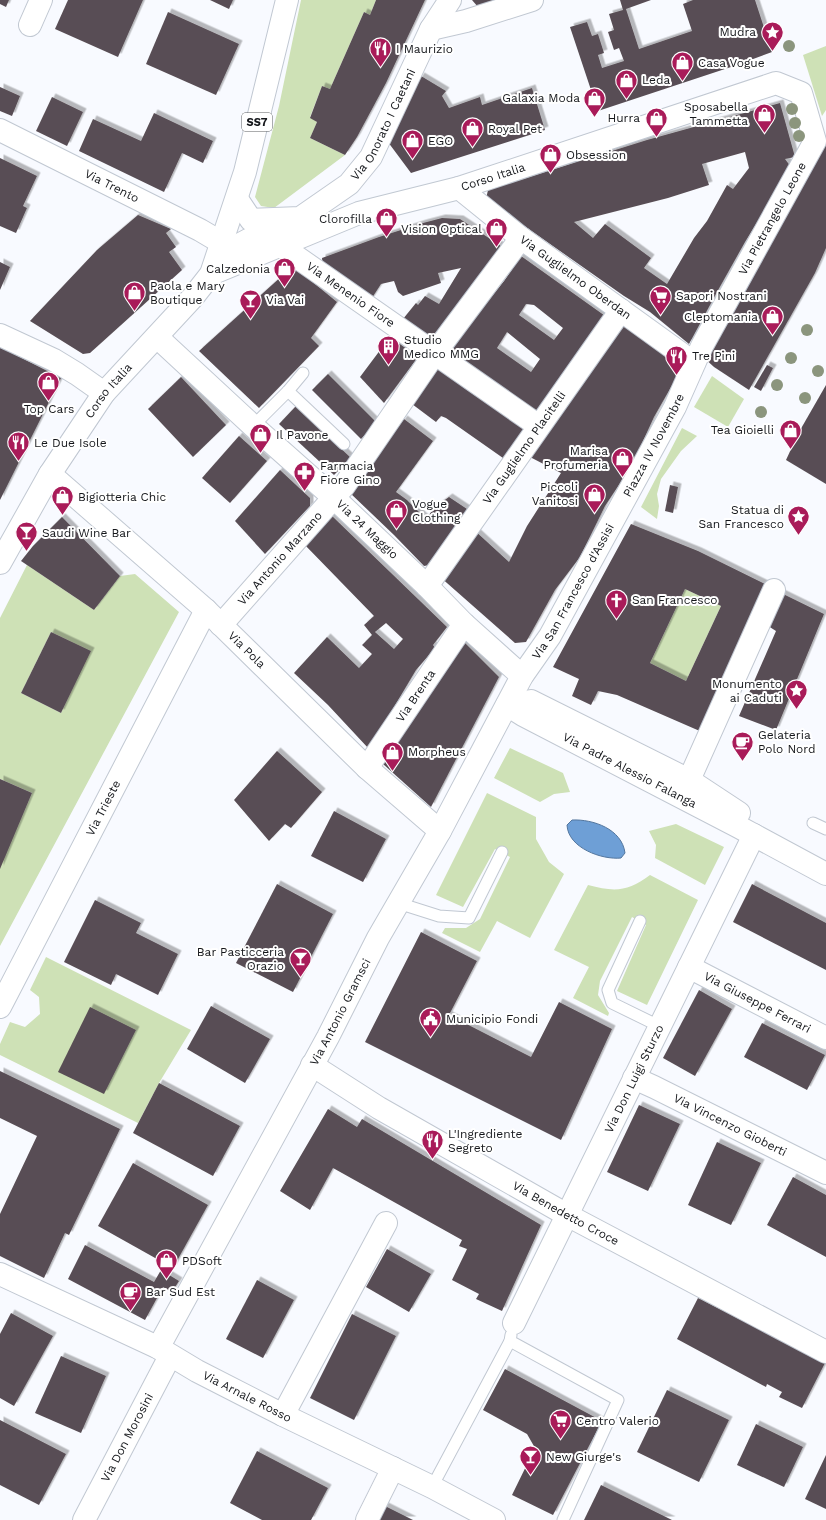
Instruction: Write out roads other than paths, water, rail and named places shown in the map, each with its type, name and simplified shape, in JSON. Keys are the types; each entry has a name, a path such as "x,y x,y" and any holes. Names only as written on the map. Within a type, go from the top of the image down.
{"street":[{"path":"30,25 41,0"},
{"name":"SS7","path":"217,258 245,172 287,0"},
{"name":"Via Onorato I Caetani","path":"217,258 248,240 300,218 349,184 371,157 431,29 450,0"},
{"path":"431,29 466,21 532,0"},
{"name":"Corso Italia","path":"0,563 50,474 104,393 136,358 157,338 193,297 217,258 282,246 359,213 459,188 776,83"},
{"name":"Via Pietrangelo Leone","path":"694,363 815,141 801,93 776,83"},
{"name":"Via Trento","path":"0,130 200,230 217,258"},
{"name":"Via Onorato I Caetani","path":"349,184 359,213"},
{"name":"Via Guglielmo Oberdan","path":"459,188 521,238 694,363"},
{"path":"237,199 251,220 300,218"},
{"name":"Via Antonio Marzano","path":"213,618 344,486 436,353 521,238"},
{"name":"Via Menenio Fiore","path":"282,246 436,353 533,422 537,427"},
{"name":"Via Guglielmo Placitelli","path":"427,586 537,427 621,310"},
{"path":"0,335 54,360 104,393"},
{"name":"Via 24 Maggio","path":"157,338 333,497 427,586 464,624 522,676"},
{"name":"Piazza IV Novembre","path":"622,504 675,407 694,363"},
{"name":"Via Pola","path":"50,474 213,618 367,768 440,831"},
{"name":"Via San Francesco d'Assisi","path":"522,676 550,636 622,504"},
{"path":"689,780 774,590"},
{"name":"Via Trieste","path":"0,1007 213,618"},
{"name":"Via Brenta","path":"367,768 464,624"},
{"name":"Via Antonio Gramsci","path":"164,1352 167,1332 328,1037 378,938 440,831 522,676"},
{"path":"531,701 689,780 739,813"},
{"name":"Via Padre Alessio Falanga","path":"506,705 523,716 826,874"},
{"name":"Via Don Luigi Sturzo","path":"512,1332 659,1026 754,836"},
{"name":"Via Giuseppe Ferrari","path":"689,967 826,1038"},
{"name":"Via Benedetto Croce","path":"312,1065 379,1108 567,1215 826,1352"},
{"name":"Via Vincenzo Gioberti","path":"634,1078 661,1090 826,1173"},
{"path":"283,1415 386,1223"},
{"name":"Via Arnale Rosso","path":"0,1274 164,1352 283,1415 432,1487 494,1520"},
{"name":"Via Don Morosini","path":"84,1520 164,1352"},
{"path":"367,1520 393,1468"}],"lane":[{"path":"253,426 288,391 303,373"},
{"path":"288,391 344,444"},
{"path":"813,823 826,829"},
{"path":"398,903 439,916 469,918 502,852"},
{"path":"640,921 608,990 612,1003 659,1026"},
{"path":"432,1487 512,1332 618,1400 564,1520"}],"water":[{"path":"572,820 589,821 605,827 618,838 623,845 625,853 621,858 613,858 596,855 587,851 573,840 569,833 567,825"}],"place":[{"name":"Mudra","path":"772,52"},
{"name":"I Maurizio","path":"380,68"},
{"name":"Casa Vogue","path":"683,82"},
{"name":"Leda","path":"626,100"},
{"name":"Galaxia Moda","path":"595,118"},
{"name":"Sposabella Tammetta","path":"764,134"},
{"name":"Hurra","path":"656,138"},
{"name":"Royal Pet","path":"472,148"},
{"name":"EGO","path":"413,160"},
{"name":"Obsession","path":"551,174"},
{"name":"Clorofilla","path":"387,238"},
{"name":"Vision Optical","path":"497,248"},
{"name":"Calzedonia","path":"285,288"},
{"name":"Paola e Mary Boutique","path":"134,312"},
{"name":"Sapori Nostrani","path":"660,316"},
{"name":"Via Vai","path":"250,320"},
{"name":"Cleptomania","path":"773,336"},
{"name":"Studio Medico MMG","path":"389,366"},
{"name":"Tre Pini","path":"677,376"},
{"name":"Top Cars","path":"49,402"},
{"name":"Tea Gioielli","path":"790,450"},
{"name":"Il Pavone","path":"261,454"},
{"name":"Le Due Isole","path":"19,462"},
{"name":"Marisa Profumeria","path":"623,478"},
{"name":"Farmacia Fiore Gino","path":"305,492"},
{"name":"Piccoli Vanitosi","path":"594,514"},
{"name":"Bigiotteria Chic","path":"62,516"},
{"name":"Vogue Clothing","path":"397,530"},
{"name":"Statua di San Francesco","path":"799,536"},
{"name":"Saudi Wine Bar","path":"27,552"},
{"name":"San Francesco","path":"617,620"},
{"name":"Monumento ai Caduti","path":"797,710"},
{"name":"Gelateria Polo Nord","path":"743,762"},
{"name":"Morpheus","path":"392,772"},
{"name":"Bar Pasticceria Orazio","path":"300,978"},
{"name":"Municipio Fondi","path":"431,1038"},
{"name":"L'Ingrediente Segreto","path":"433,1160"},
{"name":"PDSoft","path":"167,1280"},
{"name":"Bar Sud Est","path":"131,1312"},
{"name":"Centro Valerio","path":"561,1440"},
{"name":"New Giurge's","path":"531,1476"}]}
